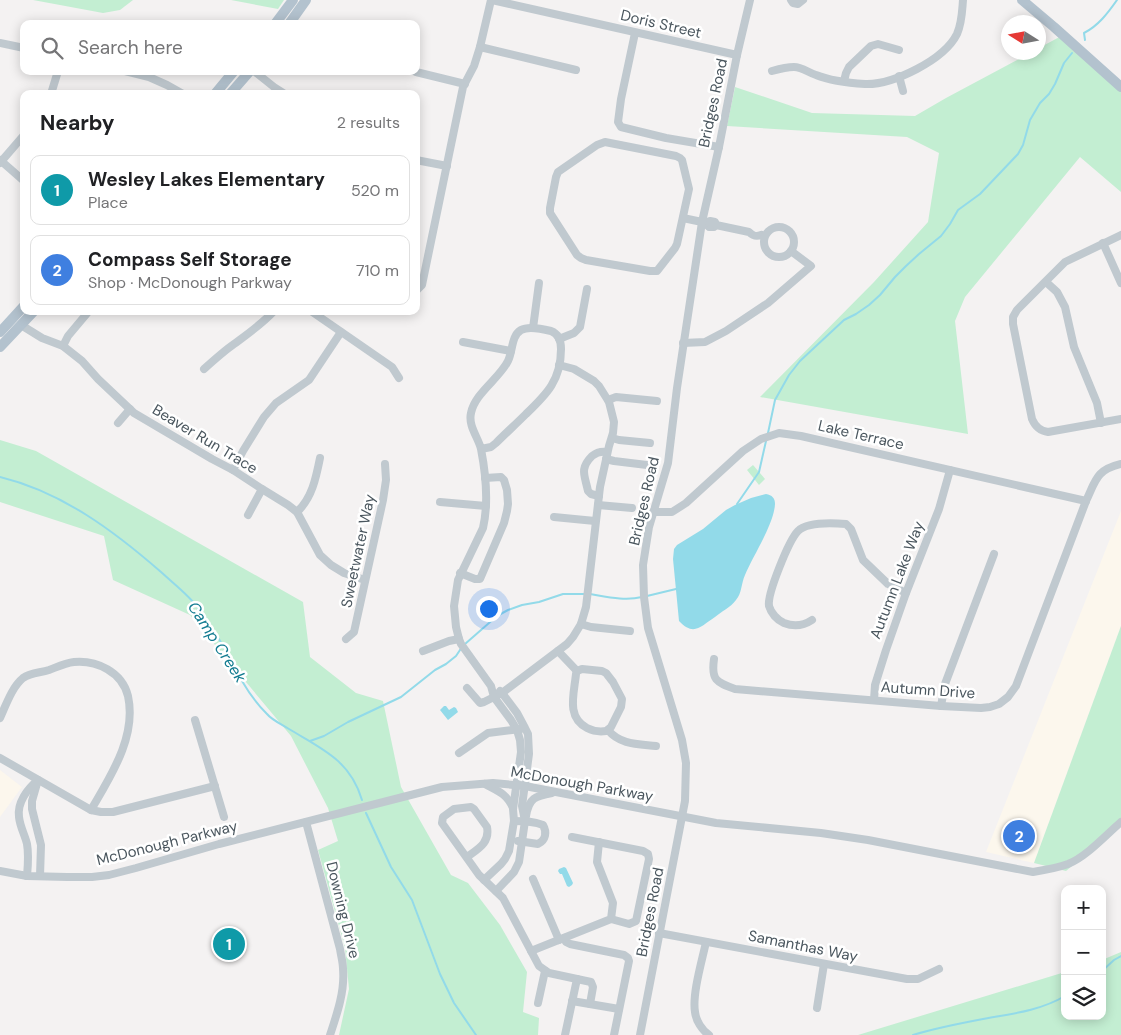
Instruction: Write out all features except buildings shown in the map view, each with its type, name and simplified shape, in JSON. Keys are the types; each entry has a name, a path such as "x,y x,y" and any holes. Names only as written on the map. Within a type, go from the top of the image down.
{"main road":[{"path":"278,20 293,0"},
{"path":"292,20 306,0"},
{"path":"1022,0 1121,87"},
{"path":"218,90 231,75"},
{"path":"233,90 247,75"},
{"path":"0,332 20,310"},
{"path":"0,347 30,315"}],"street":[{"name":"Doris Street","path":"491,0 737,55"},
{"path":"420,288 424,278 464,87 480,47 491,0"},
{"name":"Bridges Road","path":"640,1035 685,801 686,773 682,740 648,628 644,596 644,565 648,527 668,463 683,344 704,222 737,55 750,0"},
{"path":"791,0 793,3 798,4 803,0"},
{"path":"772,70 793,67 823,77 844,81 867,84 884,82 932,60 950,45 960,27 963,0"},
{"path":"635,33 621,99 618,122 621,127 666,138 719,147"},
{"path":"0,43 20,47"},
{"path":"844,81 849,66 871,46 878,44 899,50"},
{"path":"480,47 576,70"},
{"path":"420,73 465,84"},
{"path":"52,90 57,75"},
{"path":"141,75 176,90"},
{"path":"259,75 279,90"},
{"path":"899,76 903,91"},
{"path":"20,140 0,162 20,179"},
{"path":"605,142 680,158 689,186 683,218 676,246 659,269 653,272 582,258 577,255 549,211 558,172 597,145 605,142"},
{"path":"420,161 447,166"},
{"path":"683,218 704,222 709,227 716,225 750,233 753,231 758,232 762,235 764,246 769,254 773,256 782,257 791,251 794,242 793,237 786,229 776,227 762,235"},
{"path":"1121,235 1065,262 1017,310 1013,320 1032,419 1037,427 1048,432 1121,419"},
{"path":"1103,243 1121,283"},
{"path":"683,344 705,342 726,331 768,303 811,266 791,251"},
{"path":"1046,282 1057,292 1064,307 1074,347 1098,403 1101,423"},
{"path":"533,328 539,283"},
{"path":"559,339 574,333 580,327 587,289"},
{"path":"63,346 68,336 86,315"},
{"path":"204,369 270,315"},
{"path":"317,315 392,367 399,378"},
{"name":"Beaver Run Trace","path":"21,325 42,338 63,346 82,361 130,409 158,428 233,470 288,505 297,512 320,554 330,565 344,573 366,580"},
{"path":"481,449 496,443 542,399 554,382 559,365 561,346 554,332 533,328 522,329 517,333 508,362 478,398 470,418 481,449 486,506 485,520 460,573 457,584 454,606 456,627 459,639 468,655 491,686 502,693 517,713 521,729 517,785 513,809 514,821 509,851 505,859 484,880"},
{"path":"233,470 264,417 276,403 309,380 341,332"},
{"path":"463,342 511,351"},
{"path":"467,688 480,703 502,693 558,651 573,637 581,624 586,607 595,521 614,422 608,400 599,386 572,368 559,365"},
{"path":"608,400 616,397 657,401"},
{"path":"118,423 130,409"},
{"name":"Lake Terrace","path":"653,512 672,512 686,503 743,451 761,438 779,433 801,436 1086,501"},
{"path":"612,438 650,443"},
{"path":"599,496 590,494 588,491 584,467 595,454 599,452 614,461 647,465"},
{"path":"297,512 310,495 320,458"},
{"name":"Sweetwater Way","path":"346,639 354,632 366,580 383,500 386,480 385,464"},
{"name":"Autumn Drive","path":"714,659 713,672 715,679 721,684 735,689 941,706 981,708 998,704 1008,697 1016,686 1086,501 1101,473 1112,466 1121,464"},
{"name":"Autumn Lake Way","path":"874,700 875,685 906,593 939,509 950,470"},
{"path":"460,573 480,579 506,516 508,504 504,480 501,477 485,478"},
{"path":"248,515 262,489"},
{"path":"440,502 486,506"},
{"path":"598,505 632,508"},
{"path":"554,517 595,521"},
{"path":"812,620 799,626 790,626 780,621 773,614 769,606 769,598 789,544 798,531 807,526 846,524 851,529 863,560 888,584 906,593"},
{"path":"941,706 945,684 994,554"},
{"path":"581,624 630,632"},
{"path":"423,651 459,639"},
{"path":"558,651 577,671"},
{"path":"0,718 15,688 23,679 32,674 67,664 83,662 100,665 117,676 128,698 129,717 127,734 122,752 91,810"},
{"path":"582,669 603,672 608,676 621,696 621,707 608,730 604,732 590,730 582,726 576,719 572,705 577,671 582,669"},
{"path":"491,686 494,697 511,720 528,734 529,754 522,806 525,820"},
{"path":"195,720 224,817"},
{"path":"459,753 488,733 521,729"},
{"path":"608,730 614,736 624,741 656,746"},
{"path":"0,758 37,784 91,810 102,812 113,812 215,786"},
{"path":"483,783 505,795 513,809"},
{"name":"McDonough Parkway","path":"0,871 27,876 76,877 109,875 442,787 483,783 525,786 716,823 822,833 868,840 1033,872 1068,864 1082,856 1121,822"},
{"path":"37,784 32,785 29,796 42,848 40,876"},
{"path":"496,891 518,866 527,810 533,799 556,792"},
{"path":"27,876 28,854 19,816 20,805 29,796"},
{"path":"467,857 483,844 487,834 487,827 471,807 456,808 443,816 441,821 443,825 475,870 504,900 539,966 552,974 590,981 593,984 590,1004"},
{"path":"511,840 538,844 543,841 545,835 543,825 525,820 514,821"},
{"name":"Downing Drive","path":"306,822 343,969 340,1005 330,1035"},
{"path":"531,951 611,919 629,924 636,921 649,858 648,854 645,851 572,837"},
{"path":"599,842 596,862 613,902 611,919"},
{"path":"534,879 561,939 569,943 624,955 628,958 629,961 614,1035"},
{"name":"Samanthas Way","path":"659,933 907,979 918,979 939,969"},
{"path":"706,942 694,1014 699,1025 709,1035"},
{"path":"817,1008 824,964"},
{"path":"538,1003 545,971"},
{"path":"565,1035 576,979"},
{"path":"572,1000 619,1009"}],"shaded area":[{"path":"1121,511 1121,626 1034,863 986,852"},
{"path":"0,770 22,787 0,817"}],"green space":[{"path":"33,0 133,0 120,10 103,13"},
{"path":"231,0 284,0 278,9"},
{"path":"1065,34 1121,86 1121,192 1080,157 965,297 955,321 968,434 760,397 874,282 928,222 939,153 907,137 727,126 735,87 812,113 915,116 1017,60 1046,60 1046,44"},
{"path":"0,440 36,451 303,602 310,657 356,693 383,701 401,787 451,875 468,883 500,925 527,972 523,1012 539,1018 538,1035 339,1035 349,989 345,948 318,850 338,841 328,808 291,736 190,615 113,580 104,536 0,502"},
{"path":"753,465 765,479 759,485 747,470"},
{"path":"1121,626 1121,824 1066,871 1034,863"},
{"path":"1121,952 1121,1035 858,1035 1061,973 1061,1020 1106,1020 1106,958"}],"water":[{"path":"766,494 774,500 774,512 745,575 738,597 729,607 701,626 693,629 684,626 679,621 673,559 674,549 726,510 751,498"},
{"path":"444,706 449,710 454,707 458,712 448,720 440,710"},
{"path":"564,867 573,883 569,887 562,874 558,871"}],"waterway":[{"path":"1085,40 1084,33 1098,23 1117,0"},
{"path":"768,433 775,400 789,375 800,361 844,320 869,305 880,295 906,266 941,236 958,210 980,194 1018,154 1023,145 1030,120 1040,103 1049,94 1064,63 1072,53"},
{"path":"737,504 759,472 766,441"},
{"name":"Camp Creek","path":"0,477 45,492 86,515 125,542 181,590 195,604 217,635 253,698 274,720 313,743 342,765 357,786 362,800"},
{"path":"647,596 676,589"},
{"path":"465,644 497,616 508,610 563,594 586,594"},
{"path":"590,594 623,599 642,597"},
{"path":"310,741 324,736 348,722 401,697 456,656 462,647"},
{"name":"Camp Creek","path":"366,813 391,867 412,900 440,974 454,1003 476,1035"},
{"path":"1106,967 1121,956"},
{"path":"913,1035 1030,1010 1061,998"}],"place":[{"name":"Compass Self Storage","path":"1019,836"},
{"name":"Wesley Lakes Elementary","path":"229,944"}]}
